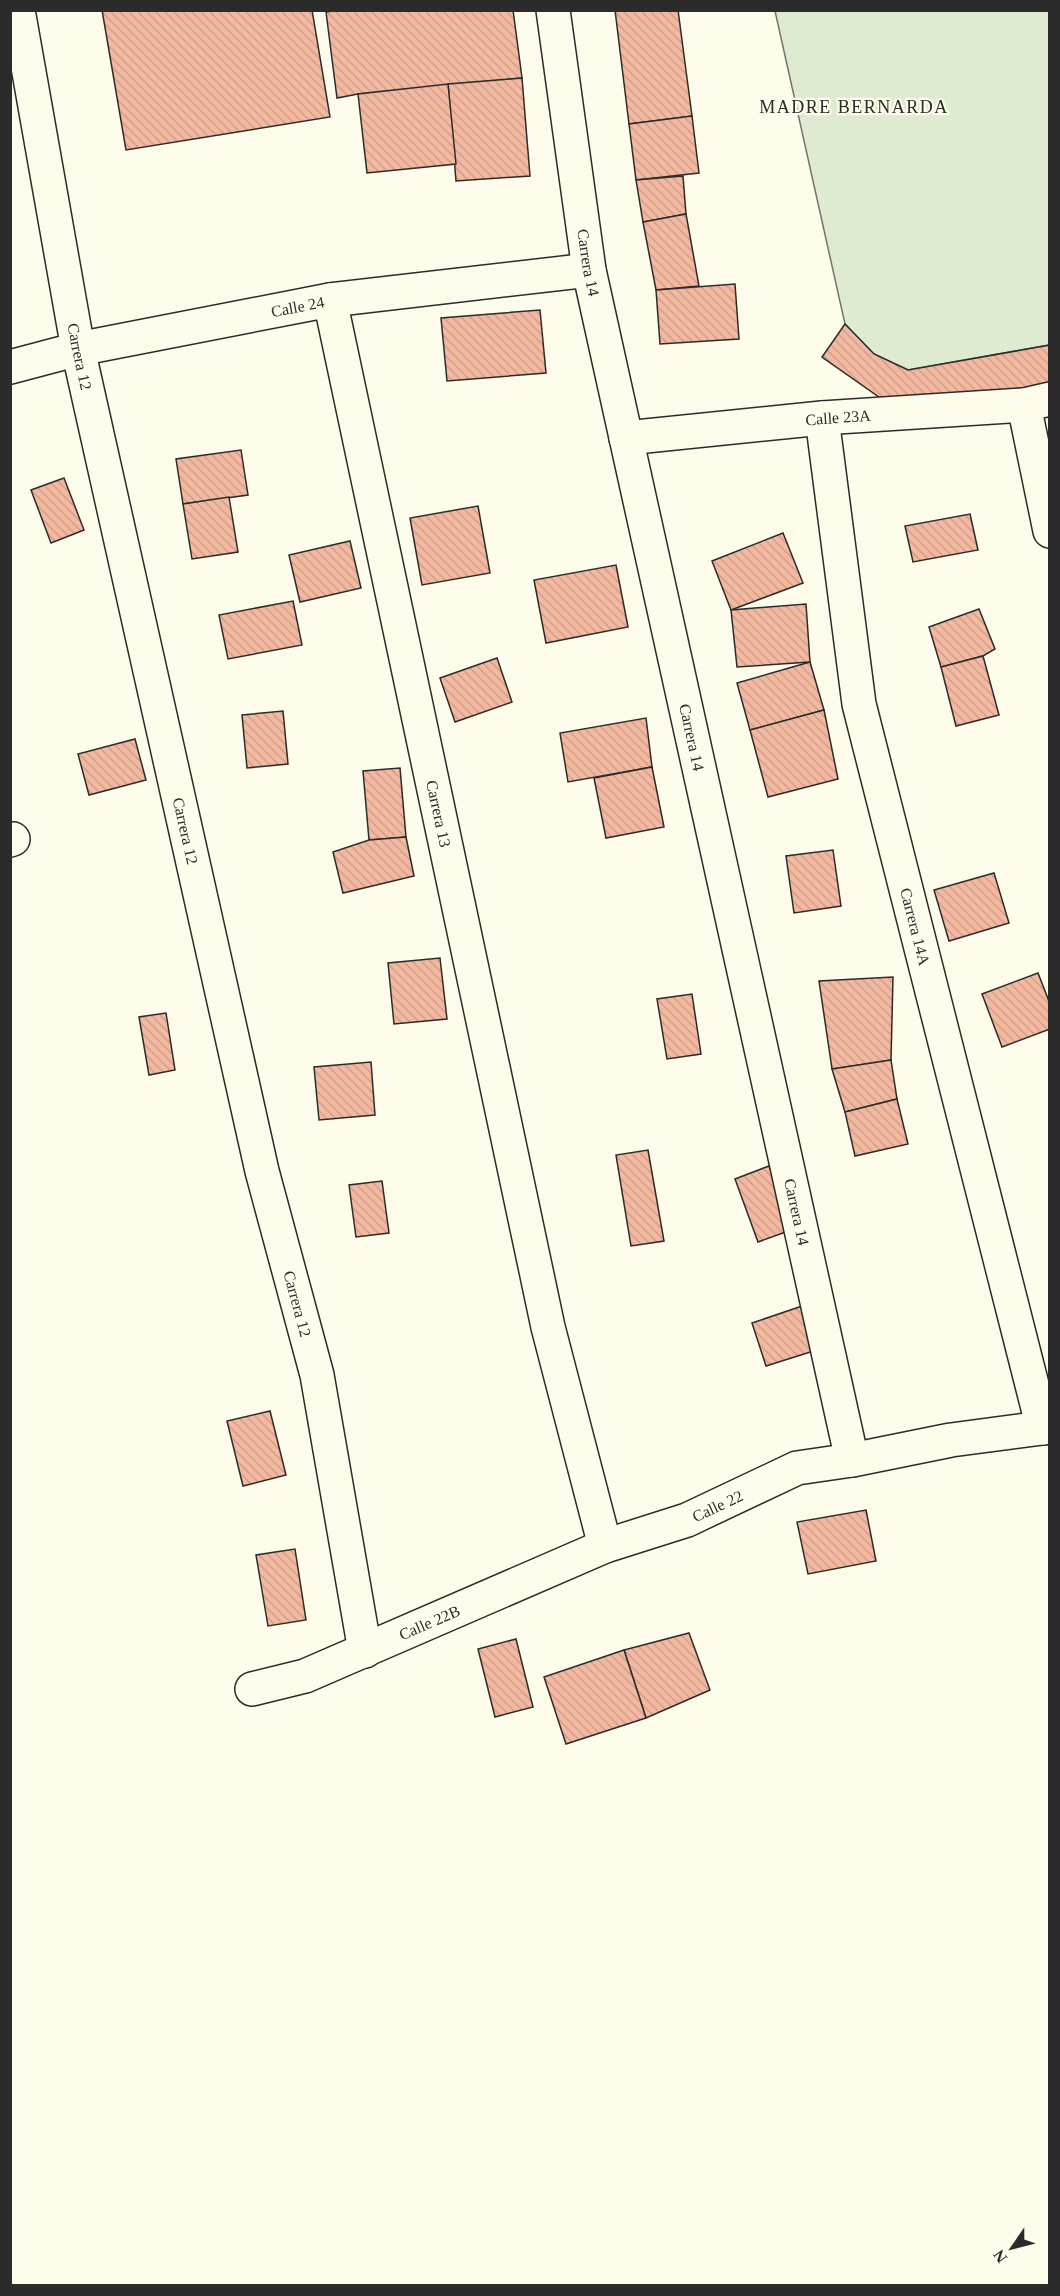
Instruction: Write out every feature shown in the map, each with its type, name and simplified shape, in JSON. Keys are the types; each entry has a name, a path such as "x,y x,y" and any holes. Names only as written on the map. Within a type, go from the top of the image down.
{"street":[{"name":"Carrera 12","path":"18,10 78,349 262,1171 317,1375 365,1651"},
{"name":"Carrera 14","path":"553,10 589,270 852,1460"},
{"name":"Calle 24","path":"10,367 78,349 330,300 589,270"},
{"name":"Carrera 13","path":"330,300 548,1327 605,1546"},
{"name":"Calle 23A","path":"626,438 822,418 1037,402"},
{"path":"1037,402 1050,531"},
{"name":"Carrera 14A","path":"822,418 859,704 1046,1428"},
{"name":"Calle 22","path":"605,1546 687,1520 797,1468 852,1460 951,1440 1046,1428"},
{"name":"Calle 22B","path":"252,1689 305,1676 605,1546"}],"green space":[{"path":"775,11 1049,11 1049,345 908,370 874,354 845,324"}],"building":[{"path":"102,10 312,10 330,117 126,150"},
{"path":"339,10 513,10 522,78 337,98 326,12"},
{"path":"615,10 678,10 692,116 629,124"},
{"path":"522,78 530,176 456,181 448,84"},
{"path":"448,84 456,164 367,173 358,94"},
{"path":"692,116 699,173 636,180 629,124"},
{"path":"683,176 686,214 643,222 636,180"},
{"path":"686,214 699,286 656,290 643,222"},
{"path":"735,284 739,339 660,344 656,290"},
{"path":"540,310 546,373 447,381 441,318"},
{"path":"845,324 874,354 908,370 1050,345 1050,388 906,416 822,357"},
{"path":"241,450 248,495 183,504 176,459"},
{"path":"64,478 84,530 51,543 31,490"},
{"path":"229,497 238,552 192,559 183,504"},
{"path":"478,506 490,573 422,585 410,518"},
{"path":"970,514 978,550 913,562 905,526"},
{"path":"783,533 803,583 731,610 712,561"},
{"path":"350,541 361,588 300,602 289,555"},
{"path":"616,565 628,627 546,643 534,580"},
{"path":"293,601 302,645 228,659 219,615"},
{"path":"806,604 810,662 737,667 731,610"},
{"path":"979,609 995,649 983,656 941,667 929,627"},
{"path":"983,656 999,715 956,726 941,667"},
{"path":"497,658 512,702 455,722 440,678"},
{"path":"810,662 824,710 750,730 737,683"},
{"path":"824,710 838,779 768,797 750,730"},
{"path":"283,711 288,764 247,768 242,715"},
{"path":"646,718 652,767 568,782 560,733"},
{"path":"135,739 146,780 89,795 78,754"},
{"path":"652,767 664,827 606,838 594,778"},
{"path":"400,768 406,837 369,840 363,771"},
{"path":"406,837 414,876 343,893 333,852 369,840"},
{"path":"833,850 841,906 794,913 786,856"},
{"path":"994,873 1009,923 949,941 934,890"},
{"path":"440,958 447,1019 394,1024 388,963"},
{"path":"1038,973 1050,1004 1050,1029 1002,1047 982,994"},
{"path":"893,977 891,1060 832,1069 819,981"},
{"path":"692,994 701,1054 667,1059 657,999"},
{"path":"166,1013 175,1070 149,1075 139,1017"},
{"path":"891,1060 897,1099 845,1112 832,1069"},
{"path":"371,1062 375,1115 319,1120 314,1067"},
{"path":"897,1099 908,1144 855,1156 845,1112"},
{"path":"648,1150 664,1241 631,1246 616,1155"},
{"path":"769,1166 794,1229 758,1242 735,1179"},
{"path":"382,1181 389,1233 356,1237 349,1185"},
{"path":"808,1304 823,1348 766,1366 752,1323"},
{"path":"270,1411 286,1475 243,1486 227,1421"},
{"path":"866,1510 876,1561 808,1574 797,1522"},
{"path":"295,1549 306,1620 268,1626 256,1555"},
{"path":"689,1633 710,1690 646,1718 624,1650"},
{"path":"516,1639 533,1707 495,1717 478,1649"},
{"path":"624,1650 646,1718 566,1744 544,1677"}],"district":[{"name":"MADRE BERNARDA","path":"854,107"}]}
